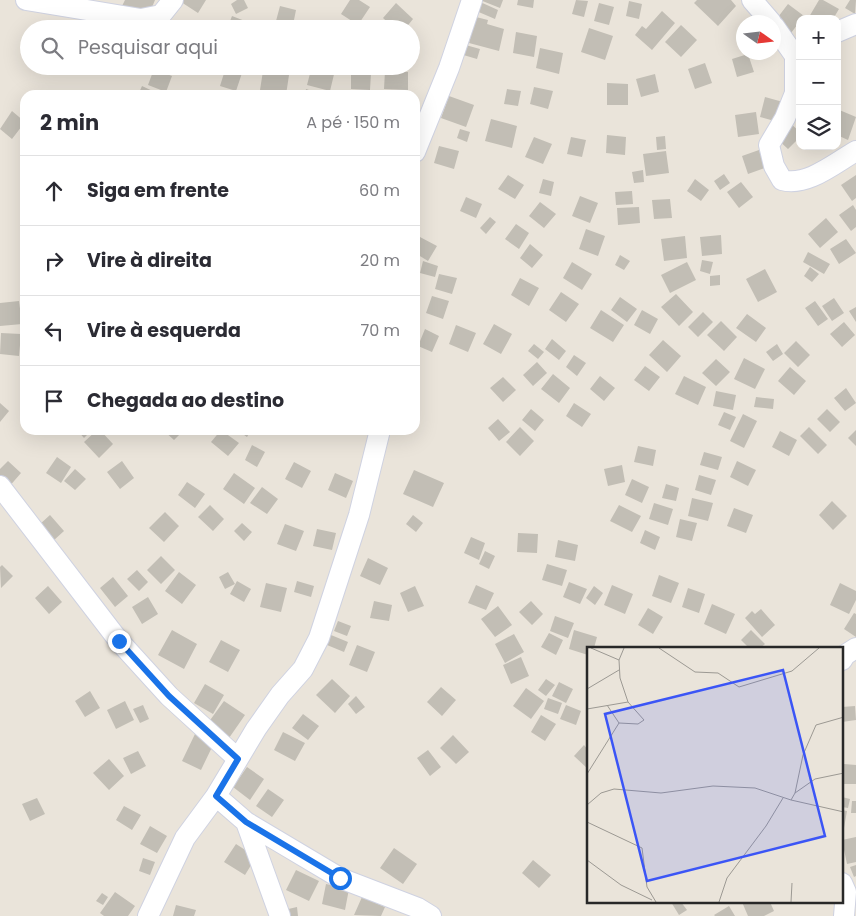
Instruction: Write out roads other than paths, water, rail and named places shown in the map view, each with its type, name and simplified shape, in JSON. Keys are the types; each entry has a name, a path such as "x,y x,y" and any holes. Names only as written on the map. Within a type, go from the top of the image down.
{"street":[{"path":"26,0 141,19 161,15 173,0"},
{"path":"420,140 449,68 472,0"},
{"path":"752,0 765,15"},
{"path":"841,30 856,24"},
{"path":"781,35 796,54"},
{"path":"797,60 794,93 785,118 769,145 774,166 782,180 792,182 806,179 856,151"},
{"path":"148,916 185,838 216,796 280,695 303,669 319,638 359,515 379,435"},
{"path":"0,486 119,641 169,696 238,759"},
{"path":"844,657 856,648"},
{"path":"216,796 246,822 340,878 418,908 431,916"},
{"path":"246,822 280,916"},
{"path":"844,888 846,892 844,916"}]}
